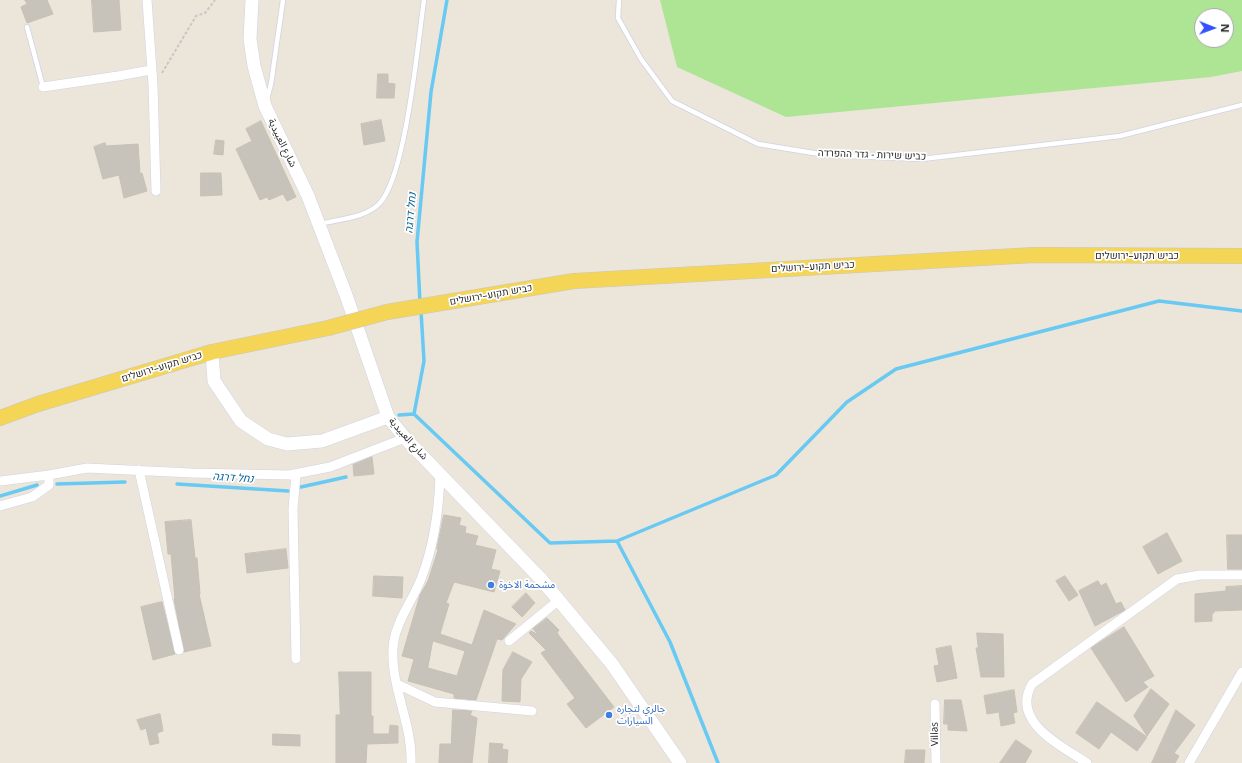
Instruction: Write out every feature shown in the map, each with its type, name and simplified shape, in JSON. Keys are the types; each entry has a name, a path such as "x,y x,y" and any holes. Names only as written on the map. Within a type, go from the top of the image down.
{"main road":[{"name":"شارع العبيدية","path":"252,0 250,39 254,66 265,106 308,196 346,295 388,418 405,438 541,579 559,600 612,664 680,763"},
{"name":"כביש תקוע–ירושלים","path":"0,418 38,404 212,352 328,328 387,312 574,281 1034,255 1242,256"},
{"path":"212,352 214,381 241,421 268,439 287,444 322,441 388,418"}],"street":[{"path":"147,0 151,70 154,85 156,191"},
{"path":"43,87 151,70"},
{"path":"0,481 49,475 87,468 191,474 289,475 330,467 405,438"},
{"path":"139,470 179,650"},
{"path":"296,474 293,509 296,659"},
{"path":"411,763 412,749 397,684 393,656 394,640 399,625 421,579 436,524 440,474"},
{"path":"0,506 32,497 49,485 49,475"},
{"path":"1087,763 1048,737 1034,724 1028,713 1026,702 1028,691 1032,684 1177,579 1200,575 1242,575"},
{"path":"509,640 559,600"},
{"path":"1189,763 1242,672"},
{"path":"397,684 435,702 532,711"},
{"name":"Villas","path":"934,704 936,763"}],"lane":[{"path":"265,106 271,84 284,0"},
{"path":"319,224 370,211 380,203 388,192 401,151 405,132 424,0"},
{"name":"כביש שירות - גדר ההפרדה","path":"619,0 618,18 641,59 672,101 758,144 826,155 922,159 1120,136 1242,105"},
{"path":"27,26 43,87"}],"path":[{"path":"154,85 173,58 196,16 205,13 215,0"}],"green space":[{"path":"660,0 1242,0 1242,71 1211,77 786,117 677,67"}],"building":[{"path":"25,0 47,0 53,14 27,23 21,7 27,4"},
{"path":"92,0 119,0 121,30 94,32"},
{"path":"378,74 388,74 388,83 395,84 394,98 377,98"},
{"path":"381,120 385,141 364,145 361,124"},
{"path":"261,121 296,197 287,201 283,194 269,200 267,197 260,200 236,149 252,141 246,129"},
{"path":"216,140 224,141 223,155 214,154"},
{"path":"105,143 106,146 138,144 140,174 142,173 147,191 124,198 119,175 103,179 94,147"},
{"path":"201,173 221,173 222,195 201,196"},
{"path":"372,457 374,474 354,476 353,465"},
{"path":"444,515 461,518 459,525 466,527 465,533 478,536 475,545 496,550 491,569 500,571 494,592 454,582 446,603 449,604 440,634 472,645 484,610 516,624 502,640 497,639 476,700 454,698 454,694 408,681 414,659 402,656 420,595 428,581 438,550","holes":["433,641 465,651 457,676 428,668"]},
{"path":"191,520 195,558 197,558 199,594 211,646 184,652 174,599 171,554 168,554 165,522"},
{"path":"1167,533 1182,561 1158,574 1143,547"},
{"path":"1227,535 1242,535 1242,569 1228,569"},
{"path":"286,549 288,568 247,573 245,554"},
{"path":"374,576 403,577 402,598 373,596"},
{"path":"1065,576 1078,595 1069,601 1056,581"},
{"path":"1098,581 1101,586 1106,583 1116,604 1121,602 1125,610 1095,626 1079,591"},
{"path":"1242,586 1242,610 1214,611 1214,613 1212,613 1212,621 1195,622 1195,594 1226,591 1226,587"},
{"path":"526,593 535,603 522,617 512,607"},
{"path":"162,602 175,654 153,660 141,607"},
{"path":"547,618 559,630 557,633 614,707 586,728 567,704 575,698 541,653 546,650 529,633 531,631 539,635 533,629"},
{"path":"1124,627 1154,676 1143,682 1148,687 1126,702 1091,648"},
{"path":"977,633 1003,634 1004,677 981,677 976,648 978,648"},
{"path":"951,646 957,678 937,682 934,666 939,665 936,649"},
{"path":"513,652 532,662 521,679 520,702 502,701 503,670"},
{"path":"339,672 371,672 371,716 373,716 373,734 389,734 390,725 398,726 398,743 367,744 366,763 336,763 336,715 340,715"},
{"path":"1151,689 1169,704 1147,736 1134,716"},
{"path":"1014,690 1017,712 1013,713 1015,723 1001,726 999,712 987,714 984,696"},
{"path":"945,700 961,700 967,731 948,730 948,724 944,724"},
{"path":"1097,702 1147,737 1137,751 1111,732 1099,749 1076,733"},
{"path":"453,710 472,711 470,715 477,718 472,763 439,763 440,744 451,744"},
{"path":"1176,710 1195,725 1174,753 1179,756 1175,763 1152,763"},
{"path":"160,714 163,731 157,733 159,743 150,745 146,728 141,730 137,720"},
{"path":"273,734 300,735 300,746 273,745"},
{"path":"1016,740 1032,751 1025,763 1000,763"},
{"path":"490,743 503,744 502,749 508,750 507,763 489,763"},
{"path":"906,750 925,750 924,763 905,763"}],"waterway":[{"name":"נחל דרגה","path":"420,303 417,242 431,92 447,0"},
{"path":"414,414 550,543 617,541 776,475 847,402 896,369 1159,301 1242,311"},
{"name":"נחל דרגה","path":"399,415 414,414 424,361 421,311"},
{"name":"נחל דרגה","path":"301,487 346,477"},
{"name":"נחל דרגה","path":"57,484 125,482"},
{"name":"נחל דרגה","path":"177,484 288,491"},
{"name":"נחל דרגה","path":"0,496 37,485"},
{"path":"617,541 670,642 718,763"}],"place":[{"name":"مشحمة الاخوة","path":"491,585"},
{"name":"جالري لتجاره السيارات","path":"609,715"}]}
